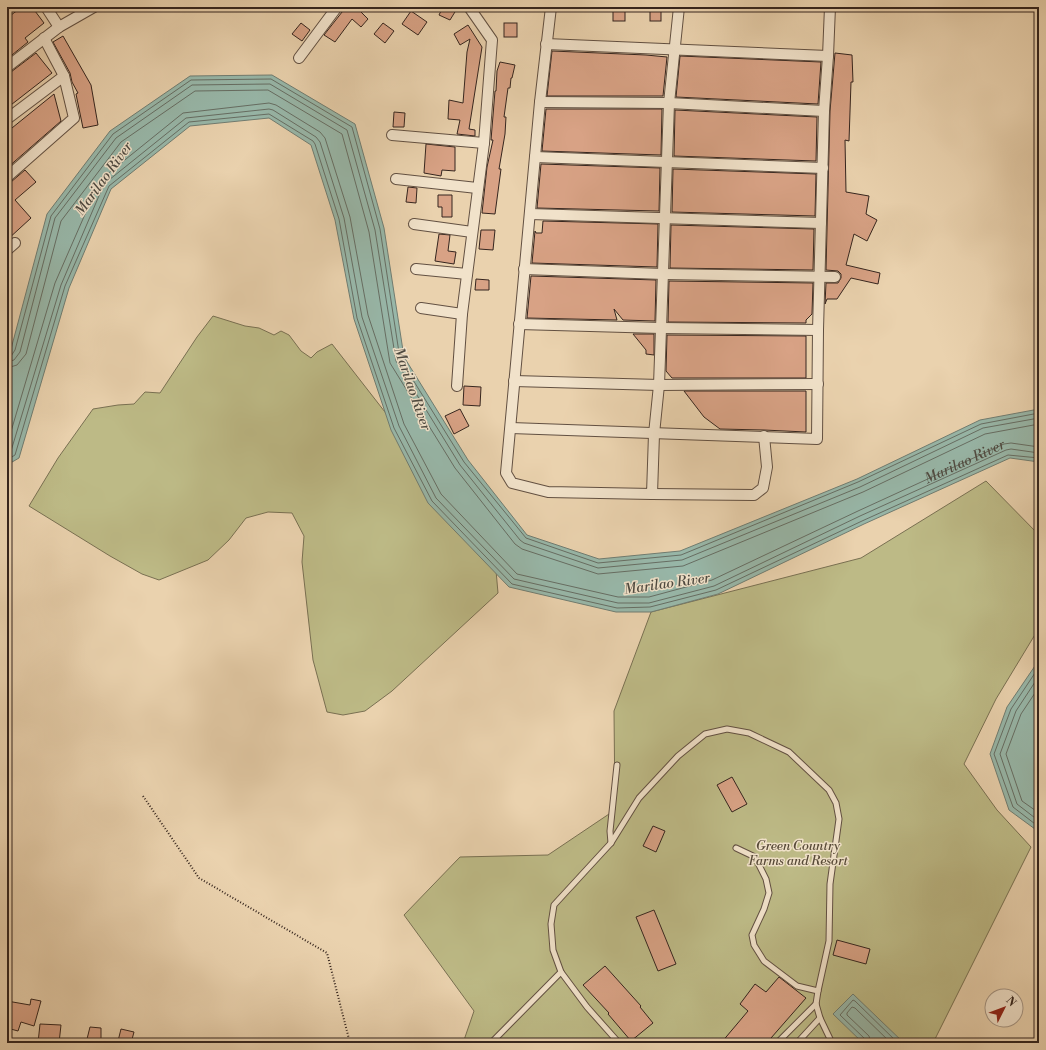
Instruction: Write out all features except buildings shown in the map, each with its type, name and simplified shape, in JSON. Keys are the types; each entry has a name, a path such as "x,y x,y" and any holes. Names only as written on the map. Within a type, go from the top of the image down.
{"street":[{"path":"46,7 59,27"},
{"path":"7,67 59,27 94,7"},
{"path":"299,58 337,7"},
{"path":"457,386 462,314 477,188 484,143 492,40 469,7"},
{"path":"551,7 540,102 506,473 512,483 548,492 754,495 763,488 765,479 767,467 764,436"},
{"path":"652,494 654,434 659,385 669,103 679,7"},
{"path":"511,428 817,439 819,277 824,110 830,7"},
{"path":"7,177 74,118 64,76 44,38"},
{"path":"546,44 828,56"},
{"path":"7,119 64,76"},
{"path":"540,102 669,103 824,110"},
{"path":"392,135 484,143"},
{"path":"535,157 823,168"},
{"path":"396,179 477,188"},
{"path":"530,214 821,223"},
{"path":"414,224 472,232"},
{"path":"7,250 15,243"},
{"path":"416,269 467,274"},
{"path":"524,269 663,274 835,277"},
{"path":"421,308 462,314"},
{"path":"519,324 818,330"},
{"path":"514,380 659,385 818,384"}],"lane":[{"path":"619,1043 587,1006 561,972 553,950 551,924 554,906 611,843 639,798 678,756 705,734 727,729 749,733 789,752 829,790 836,803 839,819 830,884 829,941 816,1004 820,1018 832,1043"},
{"path":"611,843 610,831 617,765"},
{"path":"736,848 755,857 766,879 769,893 764,909 752,935 754,945 764,961 797,986 818,991"},
{"path":"491,1043 561,972"},
{"path":"777,1043 816,1004"},
{"path":"798,1043 820,1018"}],"path":[{"path":"143,796 199,878 327,953 350,1043"}],"green space":[{"path":"213,316 245,326 259,328 274,335 281,331 289,335 301,351 311,358 317,352 332,344 406,439 495,559 498,593 392,691 365,711 343,715 327,712 313,660 302,562 304,536 292,513 268,512 246,518 229,540 208,560 159,580 142,574 110,556 29,506 58,458 93,409 134,404 145,392 160,393 197,337"},
{"name":"Green Country Farms and Resort","path":"986,481 1039,535 1039,628 996,699 964,764 997,810 1031,847 933,1043 463,1043 474,1011 404,915 460,857 548,855 615,810 614,711 651,612 861,558"}],"water":[{"name":"Marilao River","path":"272,75 355,124 384,228 404,357 468,460 527,535 599,559 680,551 857,479 980,420 1039,409 1039,462 1010,458 864,524 718,594 651,612 616,612 509,587 428,503 391,430 354,319 335,220 311,145 269,118 190,126 111,189 69,288 19,458 7,465 7,356 11,349 47,214 110,131 190,76"},
{"path":"1039,660 1039,832 1009,810 990,754 1007,707"},
{"path":"853,994 904,1043 863,1043 833,1014"}]}
